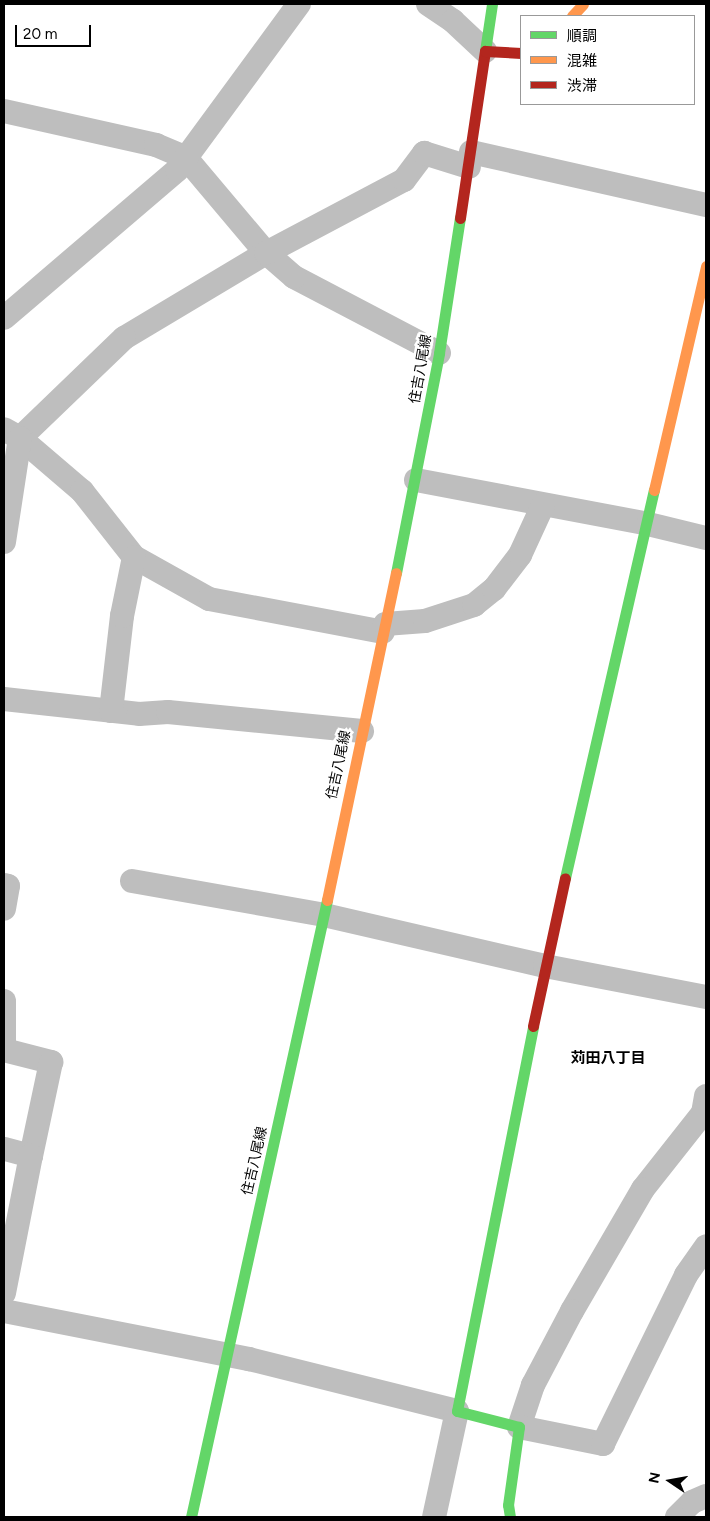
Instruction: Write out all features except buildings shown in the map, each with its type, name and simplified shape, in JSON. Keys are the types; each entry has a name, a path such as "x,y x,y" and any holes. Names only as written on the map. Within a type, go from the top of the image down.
{"main road":[{"name":"住吉八尾線","path":"191,1517 324,914 416,480 439,353 470,160 492,4"},
{"path":"573,15 584,4"},
{"path":"485,51 520,53"},
{"path":"510,1517 508,1505 520,1426 457,1411 545,966 706,266"}],"street":[{"path":"6,312 177,170 299,4"},
{"path":"428,4 453,21 485,51"},
{"path":"4,111 156,144 186,158 266,254 294,277 439,353"},
{"path":"4,542 12,433 124,338 266,254 404,180 424,153 706,205"},
{"path":"12,433 82,491 134,557 209,599 384,628 425,621 474,605 494,589 520,555 543,505"},
{"path":"416,480 648,524 706,538"},
{"path":"111,711 122,616 134,557"},
{"path":"4,698 139,714 168,712 362,731"},
{"path":"132,881 324,914 545,966 706,997"},
{"path":"4,885 8,886 4,909"},
{"path":"4,1001 4,1050 51,1062 4,1293"},
{"path":"705,1106 643,1189 591,1279 534,1385 520,1426 603,1444 686,1275 706,1246"},
{"path":"4,1149 32,1156"},
{"path":"4,1311 227,1356 457,1411 434,1517"},
{"path":"677,1517 692,1502 706,1496"}],"traffic: fast":[{"path":"485,51 492,4"},
{"path":"396,573 439,353 460,218"},
{"path":"565,878 654,490"},
{"path":"191,1517 327,900"},
{"path":"510,1517 508,1505 519,1427 457,1411 533,1026"}],"traffic: slow":[{"path":"573,15 583,4"},
{"path":"654,490 706,266"},
{"path":"327,900 396,573"}],"traffic: jam":[{"path":"460,218 485,51 520,53"},
{"path":"533,1026 565,878"}],"district":[{"name":"苅田八丁目","path":"608,1059"}]}
